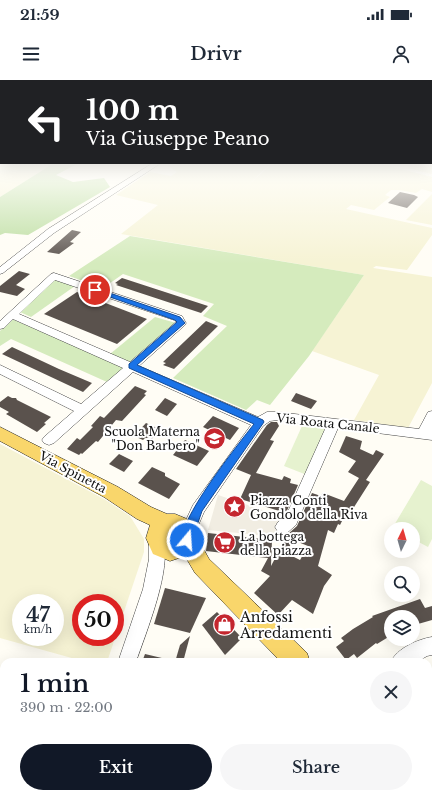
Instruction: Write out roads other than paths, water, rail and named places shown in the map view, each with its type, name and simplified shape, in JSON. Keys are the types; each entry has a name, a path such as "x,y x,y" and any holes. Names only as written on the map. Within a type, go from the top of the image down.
{"main road":[{"name":"Via Spinetta","path":"0,434 111,492 144,513 171,538"},
{"path":"171,538 202,566 294,658"}],"street":[{"path":"0,271 51,231 105,197"},
{"path":"0,326 54,276 178,318 181,323 49,440"},
{"path":"12,315 259,422"},
{"path":"0,369 82,410"},
{"path":"428,435 432,415"},
{"name":"Via Roata Canale","path":"128,658 171,538 198,509 259,422 267,417 278,416 428,435"},
{"path":"283,527 291,520 334,423"},
{"path":"409,658 424,647 432,646"}],"place":[{"name":"Scuola Materna \"Don Barbero\"","path":"215,438"},
{"name":"Piazza Conti Gondolo della Riva","path":"234,507"},
{"name":"La bottega della piazza","path":"225,543"},
{"name":"Anfossi Arredamenti","path":"225,625"}]}
